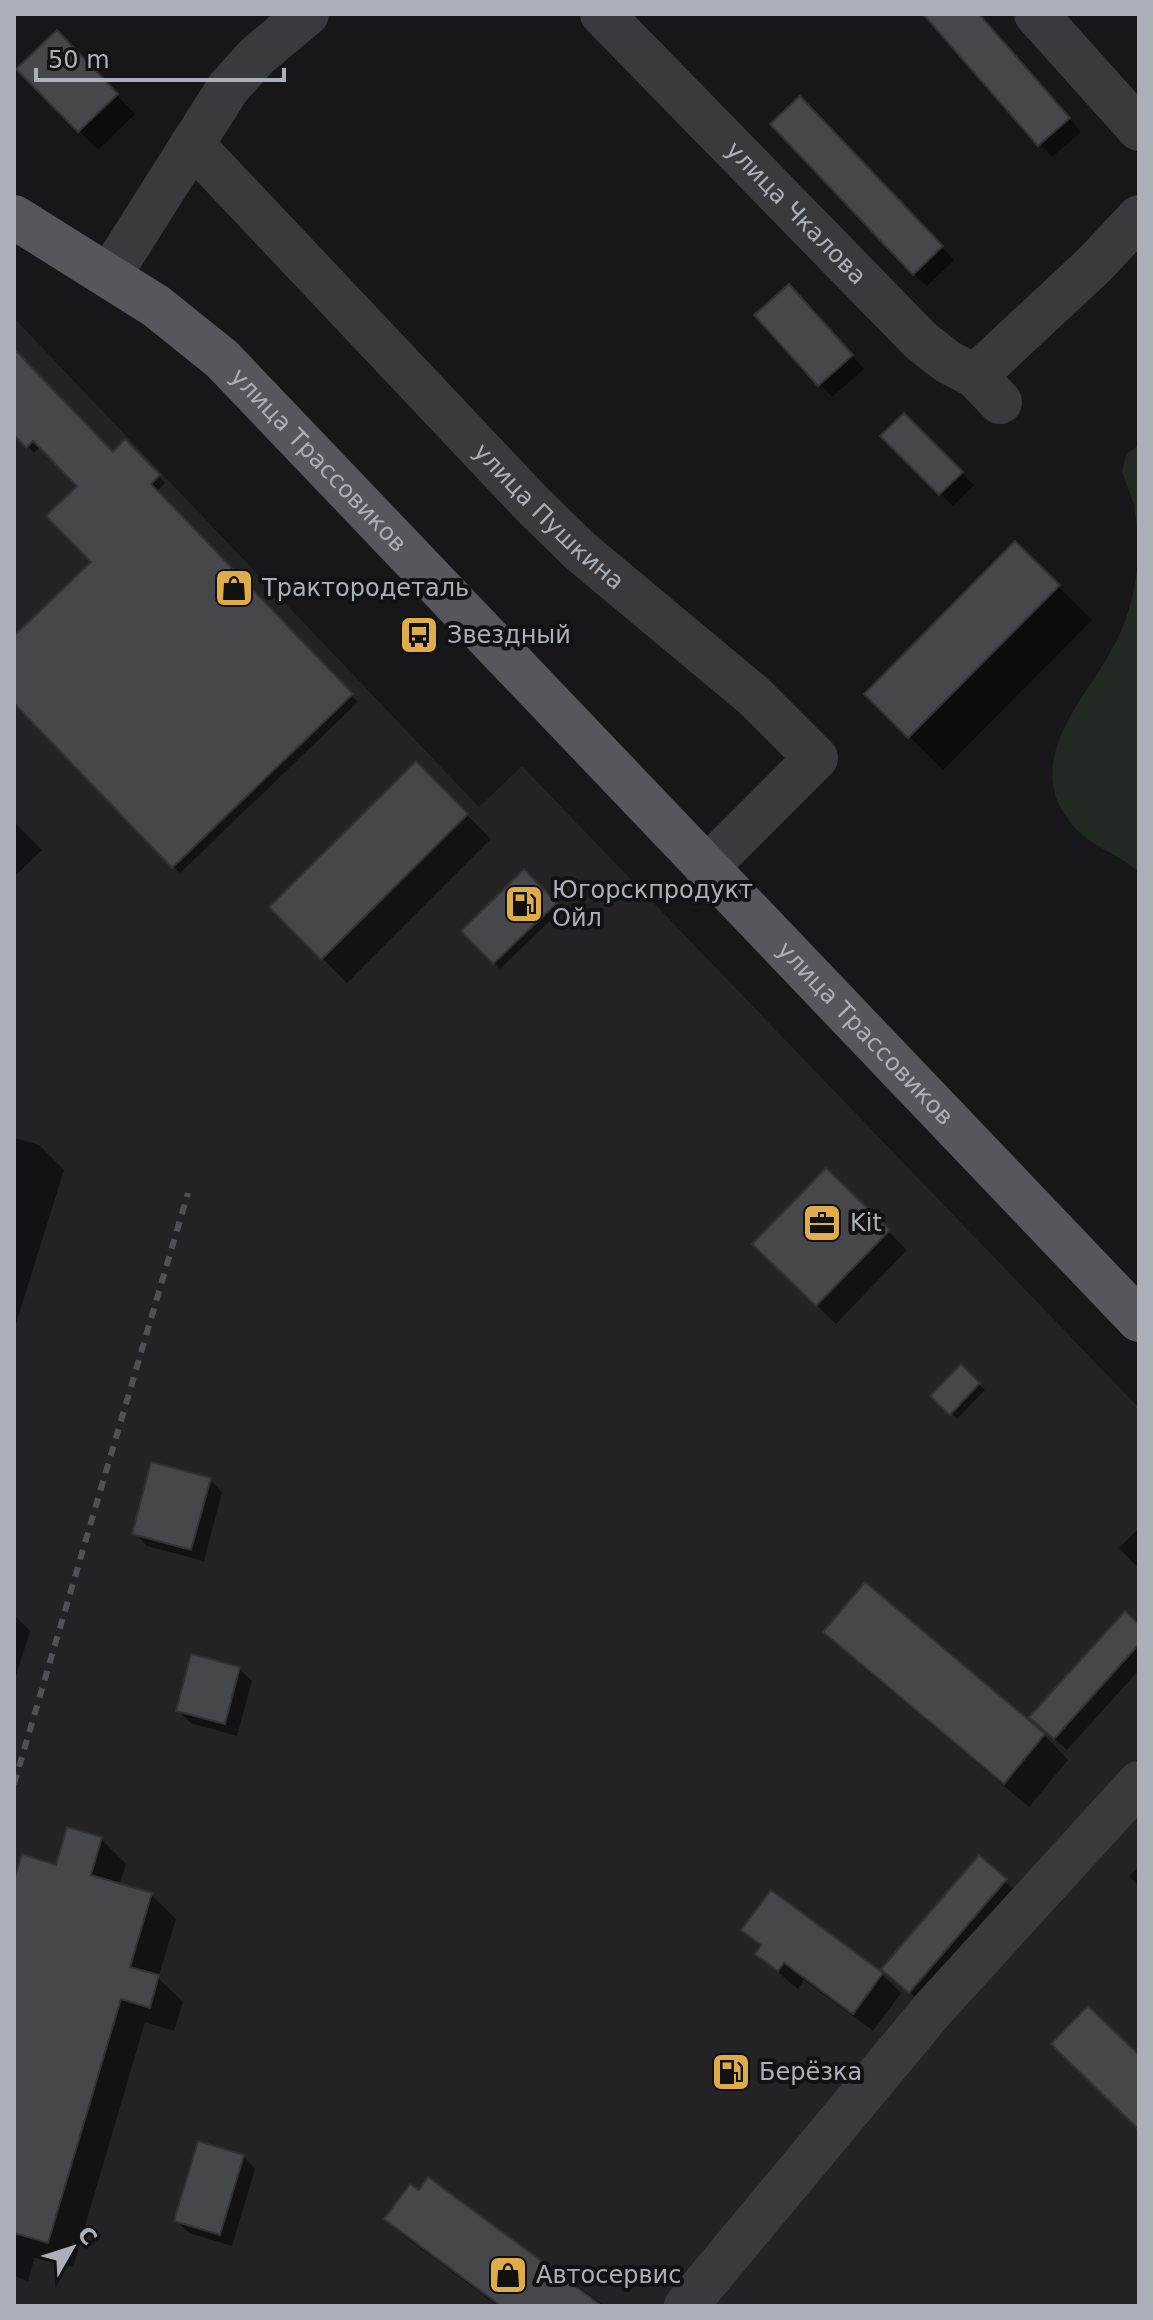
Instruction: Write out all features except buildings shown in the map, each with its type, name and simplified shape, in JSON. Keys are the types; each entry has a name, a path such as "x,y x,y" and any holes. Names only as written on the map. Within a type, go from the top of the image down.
{"main road":[{"name":"улица Трассовиков","path":"20,218 156,306 222,359 1139,1320"}],"street":[{"path":"109,276 228,88 257,56 307,14"},
{"name":"улица Чкалова","path":"602,14 921,341 987,389 1139,217"},
{"path":"1036,14 1139,129"},
{"name":"улица Пушкина","path":"192,144 532,504 580,551 754,696 816,758 706,868"},
{"path":"686,2306 933,2009 1139,1783"}],"shaded area":[{"path":"14,318 479,807 522,766 1139,1408 1139,2306 14,2306"},
{"path":"1139,445 1139,543 1134,504 1122,472 1126,454"},
{"path":"1139,558 1139,872 1078,831 1057,798 1052,775 1064,728 1122,630"}],"railway":[{"path":"14,1784 188,1193"}],"place":[{"name":"Трактородеталь","path":"234,588"},
{"name":"Звездный","path":"419,635"},
{"name":"Югорскпродукт Ойл","path":"524,904"},
{"name":"Kit","path":"822,1223"},
{"name":"Берёзка","path":"731,2072"},
{"name":"Автосервис","path":"508,2275"}]}
